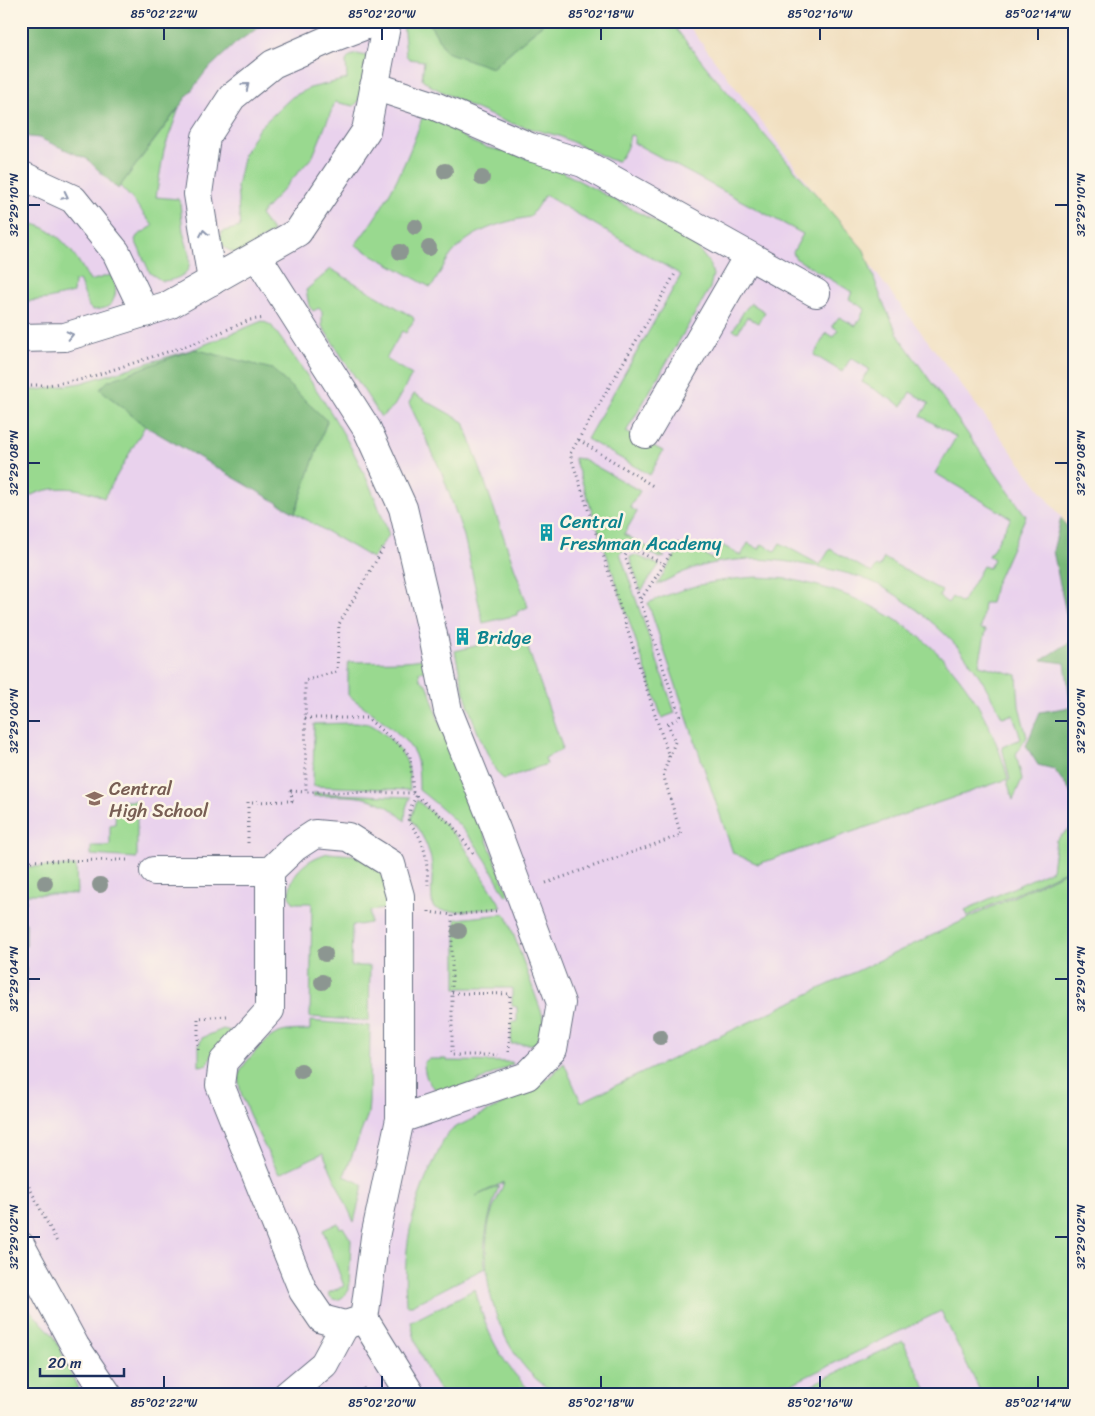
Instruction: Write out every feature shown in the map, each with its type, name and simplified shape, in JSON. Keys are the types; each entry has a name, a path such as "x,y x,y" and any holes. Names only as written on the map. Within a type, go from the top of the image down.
{"lane":[{"path":"212,281 198,194 206,137 232,97 273,64 377,21"},
{"path":"21,338 65,337 168,305 298,232 366,131 387,21"},
{"path":"374,86 435,106 530,146 583,163 816,293"},
{"path":"21,175 73,199 116,252 144,313"},
{"path":"257,256 367,429 403,508 433,635 448,711 496,829 560,1003 554,1049 528,1076 400,1119"},
{"path":"645,434 748,256"},
{"path":"287,1395 324,1364 354,1322 375,1237 400,1119 400,896 390,864 348,837 315,834 295,847 270,871 270,1010 223,1062 220,1085 303,1291 322,1319 354,1322 411,1395"},
{"path":"145,865 270,871"},
{"path":"21,1246 75,1346 108,1395"}],"path":[{"path":"669,758 570,454 676,274"},
{"path":"21,385 48,385 84,379 195,343 250,320 267,317"},
{"path":"579,440 653,486"},
{"path":"641,600 679,540"},
{"path":"306,792 305,681 337,671 338,624 387,543"},
{"path":"544,884 681,835 663,774 675,742 668,724 680,717 626,556 628,550 635,550 664,564"},
{"path":"306,718 367,718 406,750 410,756 415,794 408,822 415,828 427,858 428,889"},
{"path":"248,845 248,802 292,801 291,791 415,794 452,825 474,854"},
{"path":"21,861 145,865"},
{"path":"429,904 429,912 452,915 500,911"},
{"path":"452,915 452,1055 500,1055"},
{"path":"452,993 510,994 509,1054 548,1054"},
{"path":"198,1058 198,1018 231,1015"},
{"path":"21,1021 27,1026"},
{"path":"22,1174 58,1244"},
{"path":"363,1388 367,1395"}],"shaded area":[{"path":"21,21 685,21 1074,534 1074,1395 21,1395"}],"green space":[{"path":"21,21 268,21 236,43 206,71 118,189 87,159 39,138 21,136"},
{"path":"403,21 429,21 492,68 546,21 670,21 711,73 864,250 883,303 900,338 1026,516 995,585 991,603 984,603 981,629 986,630 979,665 1017,675 1019,706 1027,737 1016,754 1022,779 1013,800 1007,781 1010,780 1002,747 1021,739 1013,715 1002,717 986,687 960,649 935,625 897,596 877,584 855,576 818,567 760,559 732,560 702,566 657,585 679,549 682,549 685,545 713,559 722,545 741,556 748,543 759,549 762,544 775,551 780,543 820,565 830,549 872,573 876,566 879,568 884,558 942,591 939,597 948,603 952,597 962,603 983,566 989,568 994,559 989,556 1011,518 935,473 956,437 921,416 929,403 910,392 902,406 862,382 869,369 851,358 842,372 814,355 826,333 834,337 838,330 832,326 839,317 856,326 865,309 849,299 852,292 795,258 793,252 803,234 634,143 634,136 630,135 626,149 618,161 611,160 559,136 506,122 431,86 422,79 424,61 409,59 406,55"},
{"path":"428,21 546,21 492,68 446,52"},
{"path":"357,54 366,56 368,60 358,102 354,106 335,102 313,156 260,215 273,232 238,254 224,247 221,241 222,232 240,227 237,186 244,154 259,128 292,97 310,88 347,79 346,61 350,56"},
{"path":"179,108 164,150 156,197 178,199 190,263 182,276 162,281 150,273 135,240 137,236 153,226 120,186"},
{"path":"423,115 472,142 557,169 692,241 710,264 713,275 710,288 626,432 663,451 650,475 587,439 681,275 545,195 530,217 497,225 467,240 451,255 430,287 355,245 387,199 403,167"},
{"path":"21,220 52,232 59,238 76,258 90,281 110,275 116,288 114,298 109,306 92,310 89,307 79,280 74,282 73,293 48,299 21,302"},
{"path":"331,269 413,317 414,320 406,333 402,331 386,359 412,375 394,406 381,417 322,326 322,312 319,308 313,311 309,306 306,290"},
{"path":"751,303 765,312 758,323 747,317 738,332 733,330 744,311"},
{"path":"262,321 271,325 332,414 367,479 389,535 372,558 295,513 327,420 101,390 145,426 104,498 84,491 62,488 31,495 21,501 21,390 38,390 81,383 194,349"},
{"path":"194,349 272,369 327,421 295,513 145,426 100,389 108,381"},
{"path":"414,394 464,422 528,607 517,612 517,615 483,623 464,536 442,473 409,403"},
{"path":"574,458 583,459 640,491 630,507 637,512 624,534 665,557 660,558 636,547 629,546 620,553 675,713 662,718"},
{"path":"1061,518 1074,537 1074,797 1054,769 1038,765 1026,746 1040,712 1071,707 1065,663 1042,660 1072,641 1053,551"},
{"path":"635,555 659,565 641,591 630,559 630,557"},
{"path":"757,577 797,581 840,593 875,608 907,627 935,650 959,677 979,707 995,741 1008,779 758,864 733,853 648,603 701,585"},
{"path":"523,634 562,746 561,750 545,758 547,764 504,779 495,769 472,718 455,651"},
{"path":"424,659 426,671 419,672 420,679 428,686 437,716 509,895 506,896 474,842 460,826 419,790 417,763 410,747 395,731 348,695 348,662"},
{"path":"365,723 380,731 392,742 406,760 409,769 410,790 313,786 314,724"},
{"path":"313,793 410,797 406,808 405,821 395,812 373,800 351,796 313,796"},
{"path":"417,800 462,843 502,907 447,911 433,907 432,866 429,853 422,836 411,819"},
{"path":"116,801 137,801 137,858 91,855 91,846 110,846 110,825 115,824"},
{"path":"1074,825 1074,867 968,916 965,910 1052,870 1056,840"},
{"path":"328,853 354,855 378,870 387,883 390,908 370,911 370,923 352,926 351,966 370,966 369,1021 310,1017 312,903 294,903 289,897 292,881 301,868 313,859"},
{"path":"76,866 77,894 26,894 26,902 23,902 22,922 26,923 26,946 22,946 21,966 21,867"},
{"path":"1074,868 1074,1395 982,1395 941,1311 769,1395 556,1395 535,1378 511,1347 501,1328 489,1289 486,1248 488,1228 504,1182 476,1196 499,1186 487,1226 484,1257 485,1268 412,1305 406,1305 407,1247 414,1212 426,1177 444,1139 452,1129 540,1086 564,1063 581,1102"},
{"path":"504,914 507,916 545,1022 536,1044 511,1044 512,1022 517,1022 517,1007 512,1006 512,988 456,988 456,919"},
{"path":"21,966 26,967 26,1022 21,1018"},
{"path":"310,1021 370,1026 368,1114 344,1176 363,1186 354,1222 323,1153 279,1174 247,1110 239,1085 239,1076 242,1069 263,1044 274,1035 286,1031 310,1030"},
{"path":"223,1029 231,1031 220,1043 206,1065 199,1066 199,1045 202,1038"},
{"path":"429,1059 512,1062 513,1064 469,1085 444,1091 435,1088 428,1081 424,1062"},
{"path":"338,1223 340,1228 343,1227 351,1240 349,1290 344,1296 336,1300 330,1297 328,1293 344,1286 323,1230"},
{"path":"475,1289 484,1320 496,1347 513,1372 535,1395 443,1395 432,1378 419,1351 411,1322"},
{"path":"21,1299 54,1336 81,1395 21,1395"},
{"path":"903,1341 929,1395 790,1395"}],"place":[{"name":"Central Freshman Academy","path":"546,532"},
{"name":"Bridge","path":"463,637"},
{"name":"Central High School","path":"95,799"}]}
